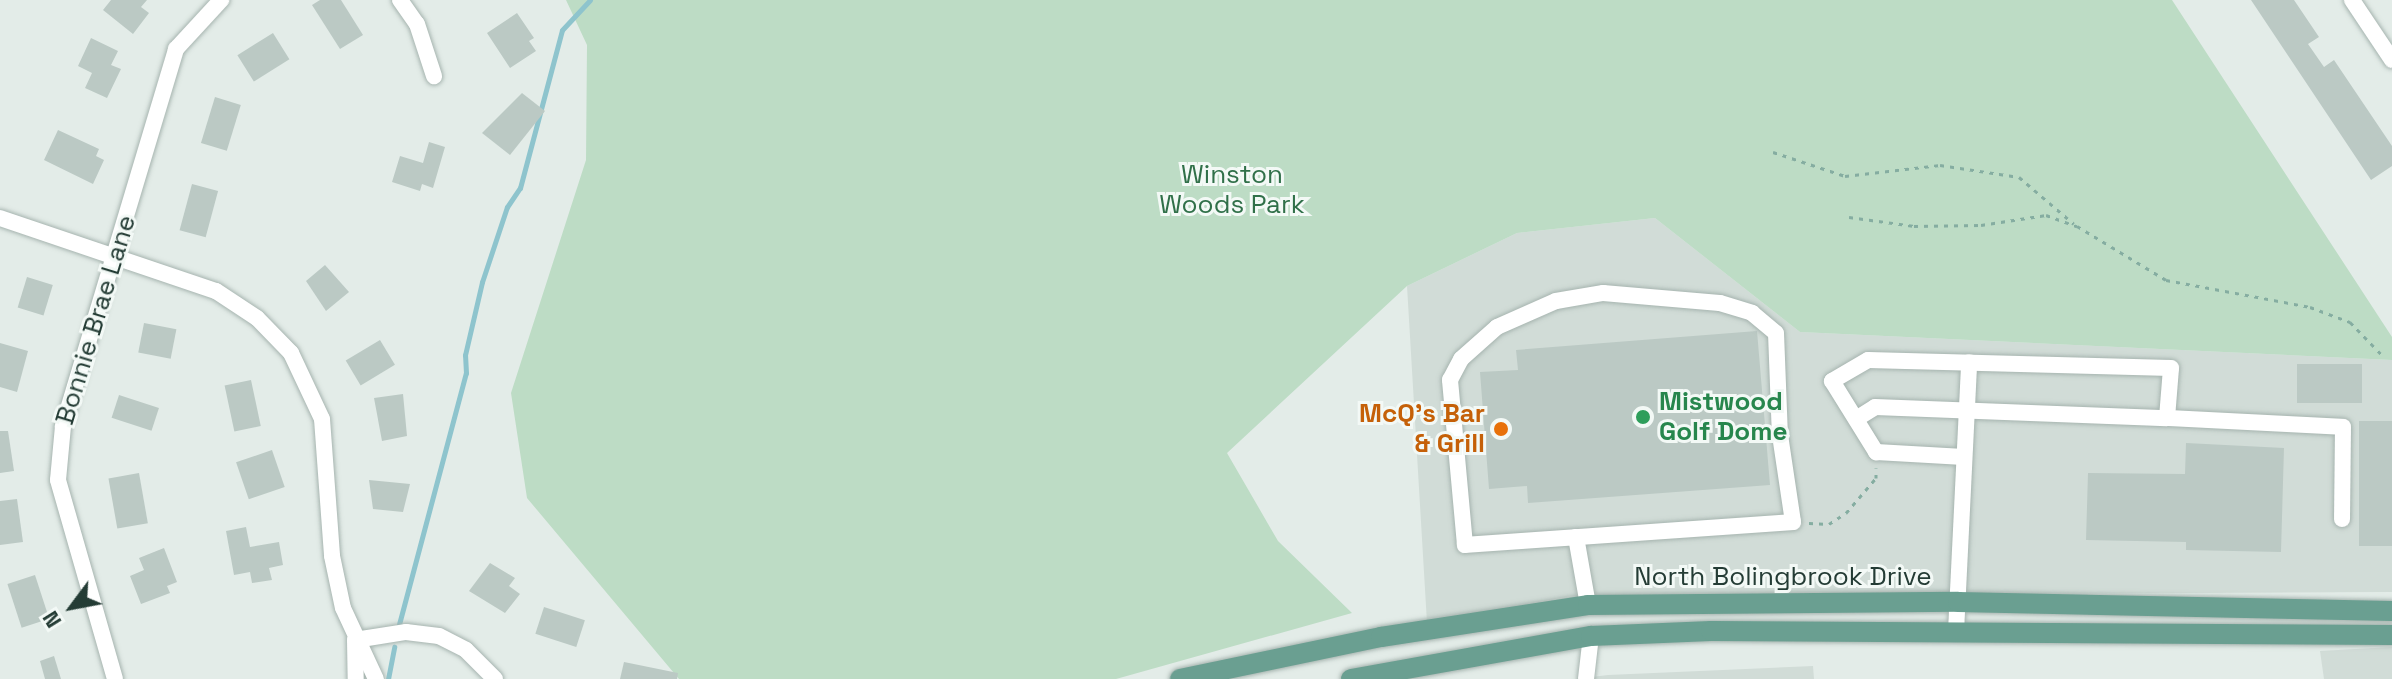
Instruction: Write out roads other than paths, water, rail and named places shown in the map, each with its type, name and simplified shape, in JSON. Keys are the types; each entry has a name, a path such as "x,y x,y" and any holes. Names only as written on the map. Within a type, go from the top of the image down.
{"main road":[{"name":"North Bolingbrook Drive","path":"1180,679 1381,637 1588,605 1958,602 2392,611"},
{"name":"North Bolingbrook Drive","path":"1351,679 1591,636 1956,632 2392,635"}],"street":[{"name":"Bonnie Brae Lane","path":"115,679 58,480 63,426 114,258 143,147 176,49 221,0"},
{"path":"400,0 417,24 434,76"},
{"path":"2352,0 2392,60"},
{"path":"0,218 216,291 257,318 291,353 322,419 332,556 355,640 376,679"},
{"path":"1603,293 1720,303 1752,313 1776,333 1780,435 1793,522 1576,537 1465,545 1450,380 1461,359 1497,327 1556,301 1603,293"},
{"path":"1964,457 1876,452 1832,381 1868,360 2171,368 2167,418"},
{"path":"1956,632 1969,362"},
{"path":"1856,419 1875,407 2343,427 2342,519"},
{"path":"1576,537 1588,605"},
{"path":"355,640 406,632 439,636 466,650 495,679"},
{"path":"1586,679 1591,636"},
{"path":"355,640 356,679"}],"waterway":[{"path":"398,628 466,373 465,355 482,282 507,207 520,188 562,30 590,0"},
{"path":"388,679 394,647"}],"place":[{"name":"Mistwood Golf Dome","path":"1643,417"},
{"name":"McQ's Bar & Grill","path":"1501,429"}],"park label":[{"name":"Winston Woods Park","path":"1232,190"}]}
